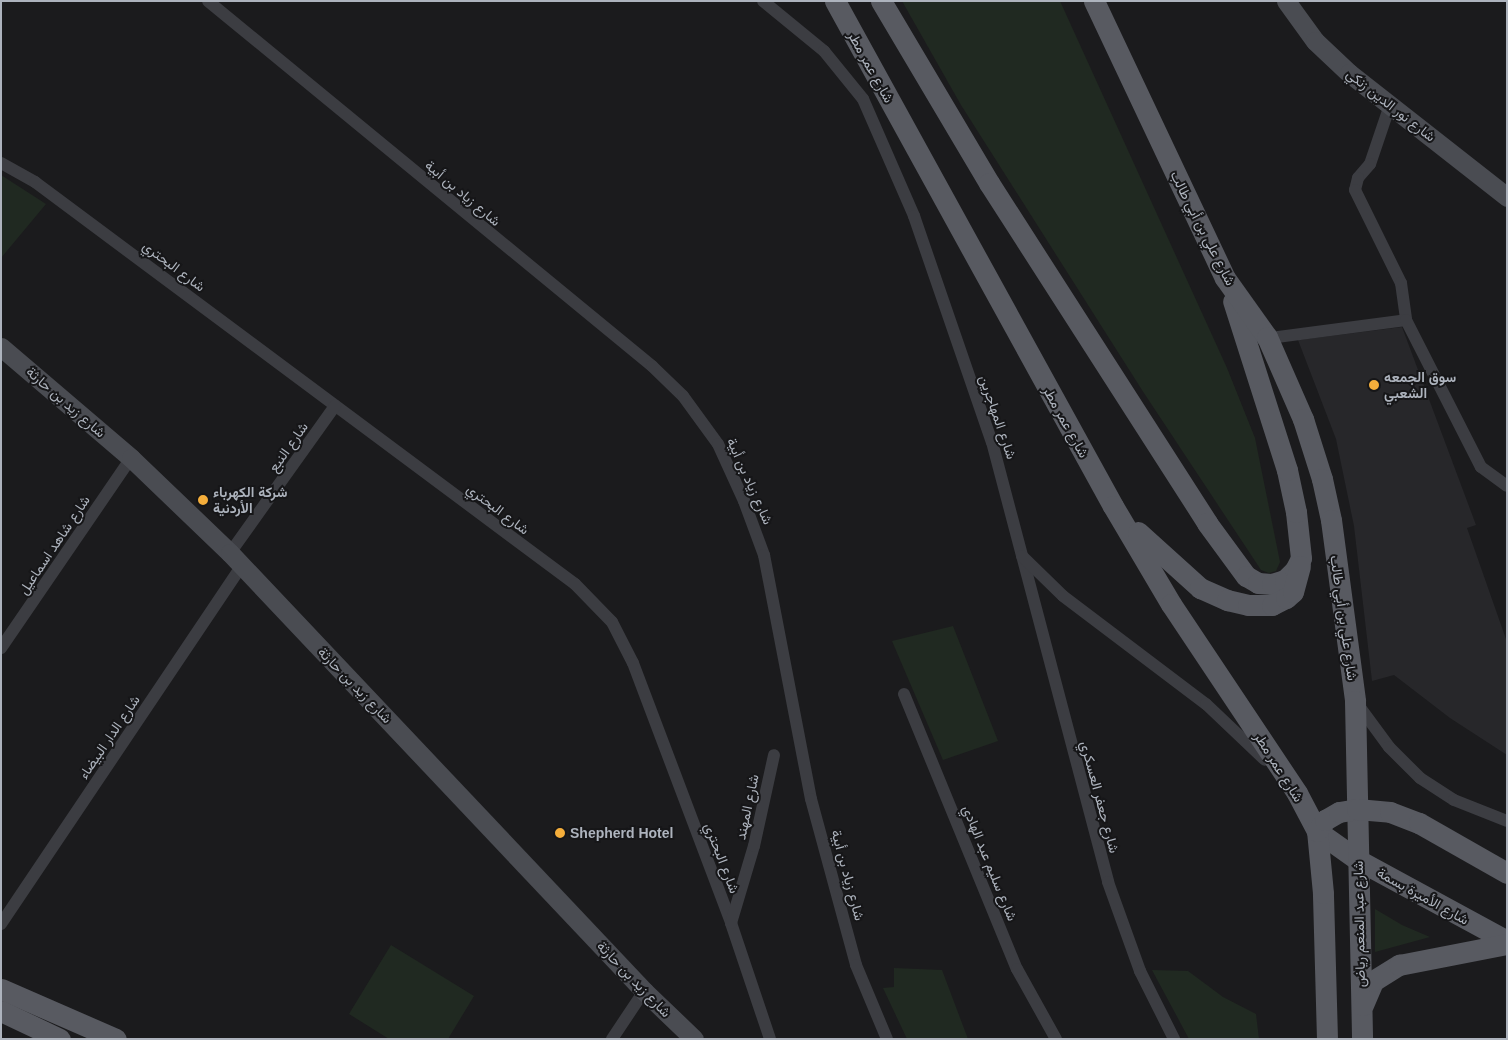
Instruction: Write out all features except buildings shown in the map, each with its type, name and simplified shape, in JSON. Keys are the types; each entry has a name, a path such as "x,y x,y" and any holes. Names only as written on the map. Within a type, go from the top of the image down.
{"main road":[{"name":"شارع عمر مطر","path":"835,1 1113,506 1171,604 1286,778 1324,824"},
{"path":"881,1 989,183 1207,523 1246,576 1258,583 1272,584 1285,580 1295,570 1301,558"},
{"name":"شارع علي بن أبي طالب","path":"1094,1 1225,278 1257,341 1303,419 1322,479 1331,520 1355,701 1357,809"},
{"path":"1113,506 1184,576 1200,588 1227,600 1272,605 1293,592 1301,558 1287,470 1257,341"},
{"path":"1327,1039 1323,894 1324,824 1357,809 1405,817 1507,873"},
{"name":"شارع عبد المنعم رياض","path":"1357,809 1362,1039"},
{"name":"شارع الأميرة بسمة","path":"1324,824 1358,860 1507,943"},
{"path":"1360,1014 1366,992 1382,972 1408,963 1507,943"},
{"path":"1,989 116,1039"},
{"path":"1,1011 60,1039"}],"street":[{"name":"شارع زياد بن أبية","path":"208,1 652,366 682,396 718,444 744,501 764,555 811,798 856,965 887,1039"},
{"name":"شارع المهاجرين","path":"763,1 824,51 863,99 914,216 983,413 1020,554"},
{"name":"شارع نور الدين زنكي","path":"1286,1 1316,41 1390,105 1507,197"},
{"path":"1390,105 1370,164 1358,178 1355,190 1401,283 1406,320 1481,466 1507,486"},
{"name":"شارع البحتري","path":"1,163 35,182 575,584 612,622 633,662 730,923 770,1039"},
{"path":"1257,341 1406,320"},
{"name":"شارع زيد بن حارثة","path":"1,347 131,458 236,560 644,991 694,1039"},
{"name":"شارع النبع","path":"236,560 334,406"},
{"name":"شارع شاهد اسماعيل","path":"1,648 131,458"},
{"path":"1020,554 1064,596 1206,704 1286,778"},
{"name":"شارع جعفر العسكري","path":"1020,554 1111,891 1140,971 1174,1039"},
{"name":"شارع الدار البيضاء","path":"1,924 236,560"},
{"name":"شارع سليم عبد الهادي","path":"904,694 1017,969 1056,1039"},
{"path":"1355,701 1389,747 1420,778 1454,800 1507,821"},
{"name":"شارع المهند","path":"730,923 752,855 774,755"},
{"path":"612,1039 644,991"}],"shaded area":[{"path":"902,1 1060,1 1227,368 1255,438 1280,562 1276,571 1269,573 1261,570 1142,390 961,105"},
{"path":"1,175 46,204 1,258"},
{"path":"1402,327 1476,525 1467,528 1507,642 1507,755 1450,718 1394,675 1372,681 1354,526 1336,439 1298,340"},
{"path":"953,626 998,741 943,760 892,641"},
{"path":"1375,909 1402,925 1430,937 1375,952"},
{"path":"391,945 474,996 448,1039 389,1039 349,1014"},
{"path":"894,968 942,970 968,1039 907,1039 883,988 894,987"},
{"path":"1152,970 1188,971 1223,997 1256,1014 1259,1039 1189,1039"}],"place":[{"name":"سوق الجمعه الشعبي","path":"1374,385"},
{"name":"شركة الكهرباء الأردنية","path":"203,500"},
{"name":"Shepherd Hotel","path":"560,833"}]}
